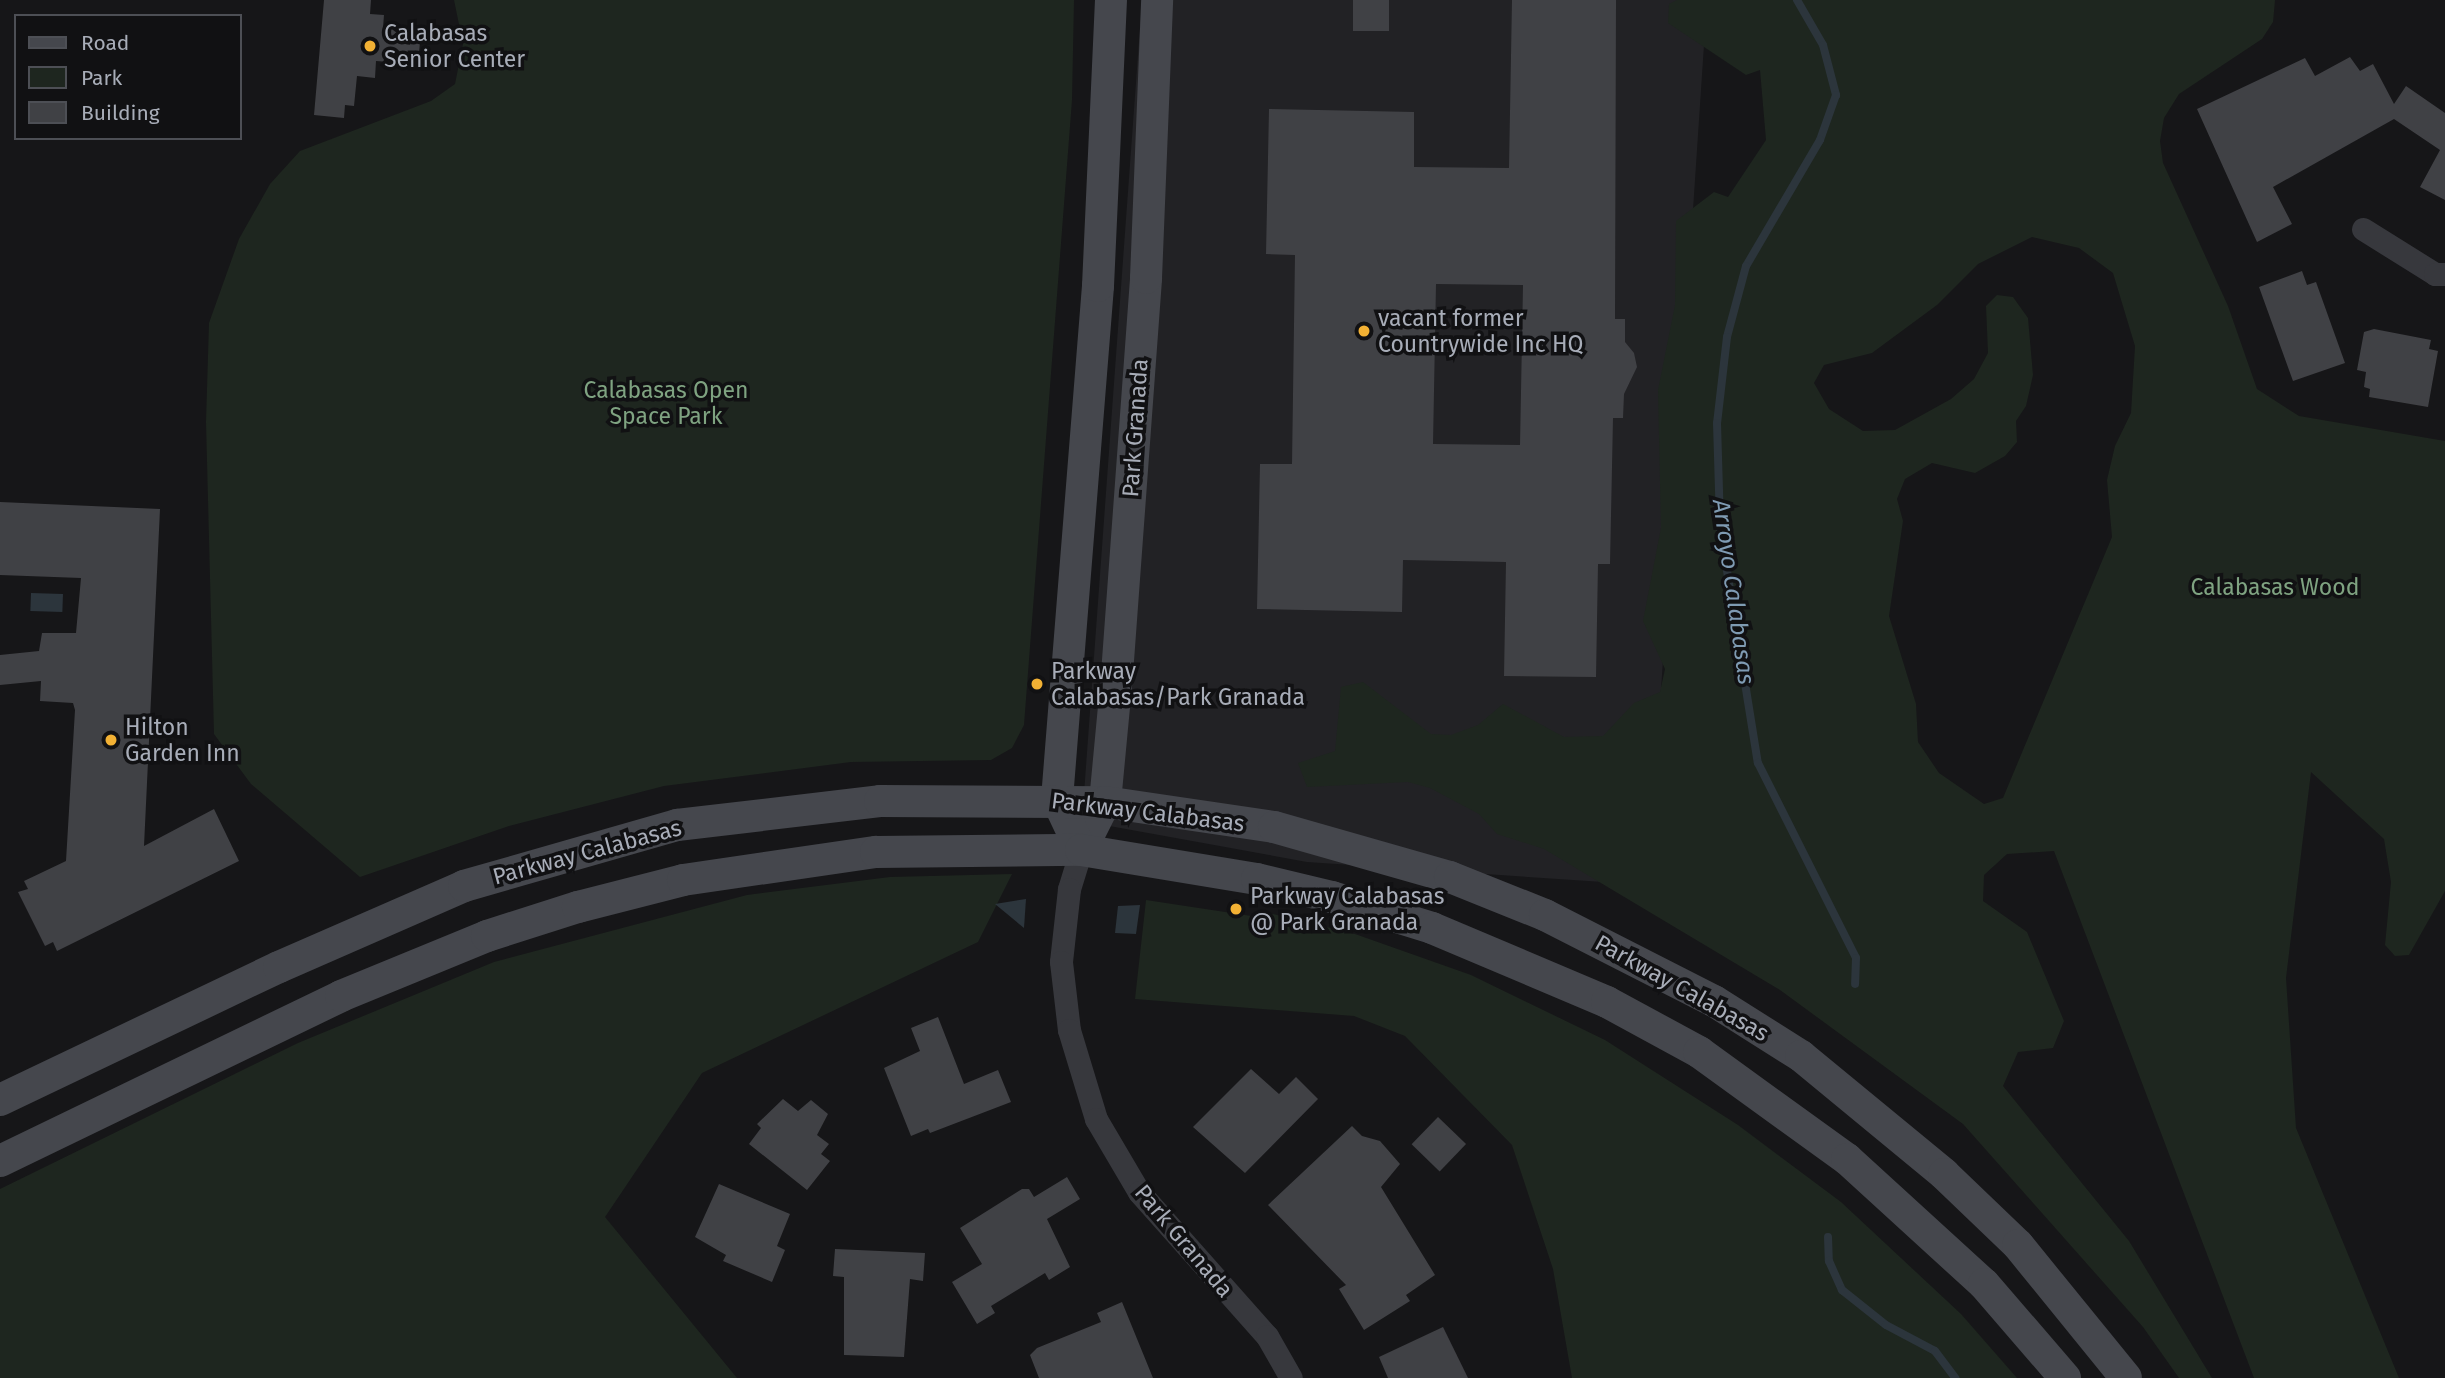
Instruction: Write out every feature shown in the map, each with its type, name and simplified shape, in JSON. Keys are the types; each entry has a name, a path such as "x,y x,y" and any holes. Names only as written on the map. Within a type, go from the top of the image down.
{"street":[{"name":"Park Granada","path":"1081,850 1057,799 1098,286 1111,0"},
{"name":"Park Granada","path":"1157,0 1146,278 1105,802 1081,850 1069,890 1061,962 1069,1030 1096,1119 1139,1192 1267,1336 1291,1378"},
{"path":"2363,229 2435,274 2445,274"},
{"name":"Parkway Calabasas","path":"0,1100 279,967 464,886 677,825 880,801 1057,799 1105,802 1273,827 1450,877 1557,920 1714,1001 1801,1056 1944,1174 2018,1245 2126,1378"},
{"name":"Parkway Calabasas","path":"0,1160 341,996 486,936 578,907 682,880 876,852 1081,850 1257,879 1332,897 1432,928 1607,1002 1699,1052 1847,1159 1984,1284 2065,1378"}],"shaded area":[{"path":"1142,0 1707,0 1648,885 1307,862 1082,821"},
{"path":"31,593 63,594 62,612 30,611"},
{"path":"1026,899 1024,928 995,904"},
{"path":"1140,905 1136,934 1115,933 1118,906"}],"green space":[{"name":"Calabasas Open Space Park","path":"454,0 1074,0 1072,100 1024,725 1012,748 991,760 851,762 664,786 509,826 360,877 251,784 214,734 206,422 209,323 239,239 270,184 300,151 431,101 455,84 463,44"},
{"name":"Calabasas Wood","path":"1677,0 2275,0 2273,22 2262,39 2179,94 2164,118 2160,141 2163,163 2228,306 2257,389 2299,416 2445,441 2445,891 2409,955 2395,956 2385,945 2391,882 2384,839 2311,772 2286,978 2296,1128 2399,1378 2254,1378 2054,851 2007,854 1984,875 1983,901 2027,932 2064,1021 2053,1048 2018,1052 2003,1086 2129,1241 2212,1378 2179,1378 2143,1327 1963,1124 1780,990 1544,849 1497,834 1479,814 1430,788 1408,782 1307,787 1298,763 1335,751 1341,687 1363,682 1431,734 1451,735 1478,725 1503,704 1564,737 1603,736 1634,703 1660,692 1665,669 1643,621 1661,528 1658,390 1675,305 1676,221 1714,192 1728,197 1766,140 1760,70 1746,75 1668,23 1669,4","holes":["2032,237 2079,248 2113,273 2135,346 2131,413 2115,446 2107,480 2112,537 2003,798 1984,804 1939,773 1918,742 1916,704 1889,616 1903,521 1897,499 1905,479 1932,463 1975,473 2005,456 2017,442 2016,421 2026,406 2033,375 2028,318 2013,297 1997,295 1986,306 1988,353 1974,379 1951,399 1895,430 1863,431 1829,409 1814,383 1824,365 1872,353 1937,305 1978,264"]},
{"path":"1012,874 978,942 702,1073 605,1217 737,1378 0,1378 0,1189 298,1043 494,962 747,895 890,877"},
{"path":"1146,900 1258,917 1261,911 1355,934 1471,975 1605,1040 1738,1125 1841,1202 1961,1314 2017,1378 1572,1378 1553,1269 1512,1145 1405,1036 1354,1016 1135,999"}],"building":[{"name":"Calabasas Senior Center","path":"324,0 371,0 370,14 384,15 383,28 421,31 418,64 376,61 375,78 357,76 354,106 345,105 344,118 314,115"},
{"path":"1353,0 1389,0 1389,31 1353,31"},
{"name":"vacant former Countrywide Inc HQ","path":"1512,0 1616,0 1615,319 1625,319 1625,342 1634,353 1637,367 1624,394 1623,418 1613,418 1610,564 1598,564 1596,677 1504,676 1506,562 1403,560 1402,612 1257,609 1260,464 1292,464 1295,255 1266,254 1269,109 1414,112 1414,167 1509,168","holes":["1436,284 1523,285 1520,445 1433,444"]},
{"path":"2350,57 2360,71 2373,64 2394,104 2406,86 2445,113 2445,200 2420,187 2440,150 2394,119 2273,187 2292,224 2257,242 2197,109 2305,58 2315,76"},
{"path":"2302,271 2307,285 2316,282 2345,363 2293,381 2259,287"},
{"path":"2374,329 2431,340 2429,349 2438,351 2428,407 2369,397 2370,389 2364,387 2366,372 2357,370 2364,332"},
{"name":"Hilton Garden Inn","path":"0,502 160,509 144,846 214,809 239,861 57,951 53,942 45,946 18,892 28,889 24,881 66,861 75,710 73,703 40,701 41,681 0,685 0,655 39,651 42,633 76,633 81,578 0,575"},
{"path":"938,1017 964,1084 998,1070 1011,1102 930,1133 928,1129 911,1136 884,1068 920,1051 911,1028"},
{"path":"1251,1069 1279,1094 1296,1077 1318,1099 1245,1173 1193,1127"},
{"path":"783,1099 798,1111 811,1100 828,1114 817,1135 829,1144 821,1154 830,1161 807,1190 749,1144 761,1128 757,1124"},
{"path":"1438,1117 1466,1144 1440,1171 1412,1144"},
{"path":"1352,1126 1362,1136 1380,1141 1400,1164 1381,1187 1435,1275 1406,1295 1410,1301 1364,1330 1339,1289 1346,1285 1268,1205"},
{"path":"1067,1177 1080,1199 1047,1219 1070,1267 1049,1280 1045,1273 991,1306 995,1313 977,1324 952,1282 982,1264 960,1228 1022,1189 1029,1189 1034,1197"},
{"path":"719,1184 790,1214 777,1246 785,1250 772,1282 723,1261 726,1255 695,1237"},
{"path":"835,1249 925,1253 923,1281 910,1279 904,1357 844,1355 844,1277 833,1276"},
{"path":"1122,1302 1153,1378 1039,1378 1030,1355 1037,1348 1101,1322 1097,1313"},
{"path":"1443,1327 1468,1378 1388,1378 1379,1357"}],"waterway":[{"name":"Arroyo Calabasas","path":"1797,0 1823,45 1836,95 1820,140 1746,266 1727,337 1717,423 1720,527 1758,763 1856,958 1855,984"},
{"name":"Arroyo Calabasas","path":"1828,1237 1829,1261 1842,1290 1886,1325 1935,1351 1955,1378"}],"place":[{"name":"Calabasas Senior Center","path":"370,46"},
{"name":"vacant former Countrywide Inc HQ","path":"1364,331"},
{"name":"Parkway Calabasas/Park Granada","path":"1037,684"},
{"name":"Hilton Garden Inn","path":"111,740"},
{"name":"Parkway Calabasas @ Park Granada","path":"1236,909"}]}
